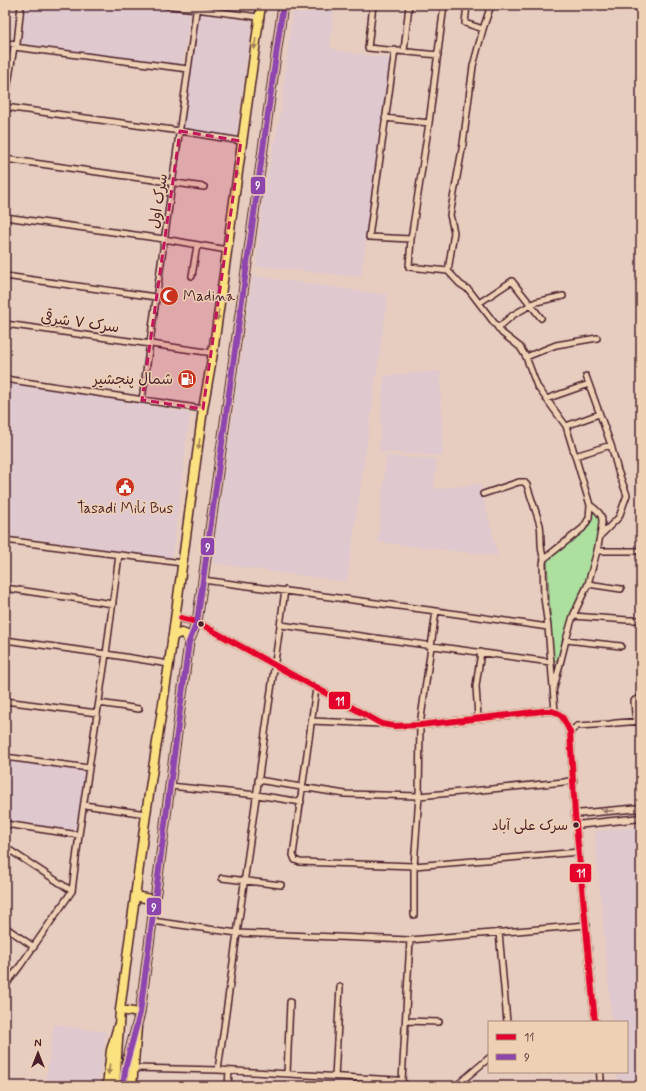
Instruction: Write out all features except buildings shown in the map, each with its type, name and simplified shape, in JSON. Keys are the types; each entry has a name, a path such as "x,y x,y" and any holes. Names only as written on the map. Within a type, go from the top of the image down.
{"main road":[{"path":"116,1086 112,1050 118,1026 146,814 169,664 203,409 213,354 241,141 261,5"},
{"path":"116,1086 126,1065 140,1013 189,642 197,622 283,5"},
{"path":"172,639 175,635 181,633 185,634 189,642"},
{"path":"135,896 155,900"},
{"path":"120,1010 140,1013"},
{"path":"132,1086 137,1027"}],"street":[{"path":"5,102 16,46 21,5"},
{"path":"164,5 197,7 259,17"},
{"path":"373,5 368,48 438,55"},
{"path":"404,51 409,5"},
{"path":"444,5 429,123 411,239 409,267 448,271 460,284 469,290 502,333 520,346 526,357 537,386 566,426 590,505 589,518 584,528 554,550 543,556"},
{"path":"467,5 465,23 482,29"},
{"path":"448,271 454,232 450,215 463,144 473,66 482,29 490,5"},
{"name":"سرک‌ اول","path":"142,400 197,7"},
{"path":"5,43 16,46 188,69"},
{"path":"395,50 369,237 411,239"},
{"path":"5,106 241,141"},
{"path":"386,118 429,123"},
{"path":"5,159 204,187"},
{"path":"5,217 164,239 227,250"},
{"path":"192,276 197,245"},
{"path":"5,276 156,297"},
{"path":"479,303 512,281 540,318"},
{"path":"498,328 513,315 536,302 563,296"},
{"name":"سرک ۷ شرقی","path":"5,324 213,354"},
{"path":"526,357 556,345 597,338"},
{"path":"586,376 611,444 618,471 627,495 626,501 618,517 600,536"},
{"path":"5,379 203,409"},
{"path":"546,399 589,384"},
{"path":"566,426 599,414"},
{"path":"575,456 611,444"},
{"path":"484,494 519,482 524,482 527,485 540,526 542,539 544,598 555,712"},
{"path":"553,693 573,616 588,584 603,523 602,515 598,510 590,505"},
{"path":"5,540 182,563"},
{"path":"597,551 641,551"},
{"path":"5,986 34,947 72,891 119,556"},
{"path":"203,580 436,611 548,628"},
{"path":"588,584 621,589"},
{"path":"5,588 113,604"},
{"path":"218,1070 285,590"},
{"path":"414,915 414,866 419,796 420,725 436,611"},
{"path":"573,616 641,620"},
{"path":"175,617 197,622 382,724"},
{"path":"281,625 550,662"},
{"path":"5,640 169,664"},
{"path":"566,640 621,646"},
{"path":"478,718 476,686 481,652"},
{"path":"316,688 293,855 295,860 300,862 414,866 579,852"},
{"path":"570,732 577,726 639,721 635,714 634,701 640,698 641,689"},
{"path":"5,701 97,713"},
{"path":"99,703 139,709"},
{"path":"311,721 382,724 394,726 420,725 543,711 558,713 563,718 570,732 575,814 587,925 595,1021"},
{"path":"5,756 89,768"},
{"path":"258,780 345,794 419,796 557,783 574,780"},
{"path":"170,786 223,793 257,795 301,802"},
{"path":"84,805 146,814"},
{"path":"575,814 641,808"},
{"path":"576,825 641,818"},
{"path":"5,824 79,835"},
{"path":"5,848 72,891"},
{"path":"222,878 281,885"},
{"path":"152,921 237,933 410,940 587,925"},
{"path":"5,927 34,947"},
{"path":"499,932 507,1021"},
{"path":"402,1081 410,940"},
{"path":"335,1077 340,987"},
{"path":"287,1074 290,1002"},
{"path":"406,1021 439,1022"},
{"path":"456,1086 488,1059"},
{"path":"134,1068 218,1070 402,1081 407,1086"},
{"path":"228,1086 229,1071"},
{"path":"600,1073 601,1086"}],"highlighted area":[{"path":"180,131 241,141 203,409 142,400"}],"shaded area":[{"path":"26,5 146,5 190,11 182,67 21,43"},
{"path":"293,5 334,5 330,47 340,51 392,59 361,277 256,266 263,197 281,110"},
{"path":"198,14 252,21 236,136 182,129"},
{"path":"253,276 388,295 347,582 212,563"},
{"path":"440,371 443,456 379,452 384,376"},
{"path":"5,381 190,413 172,558 5,535"},
{"path":"386,456 437,460 434,489 480,484 498,556 378,542"},
{"path":"5,758 87,770 79,827 76,827 75,831 5,820"},
{"path":"641,827 641,1086 618,1086 617,1073 628,1073 628,1021 612,1021 595,835 597,831"},
{"path":"54,1024 106,1032 98,1086 46,1079"}],"green space":[{"path":"593,509 601,518 589,581 575,604 560,661 553,660 547,560 587,529 592,521"}],"transit line":[{"name":"9","path":"123,1086 126,1065 140,1013 189,642 197,622 283,5"},
{"name":"11","path":"181,618 197,622 382,724 394,726 420,725 543,711 558,713 563,718 570,732 575,814 595,1021"}],"place":[{"name":"Madina","path":"169,296"},
{"name":"شمال پنجشیر","path":"187,379"},
{"name":"Tasadi Mili Bus","path":"125,487"},
{"name":"سرک علی آباد","path":"576,825"}]}
